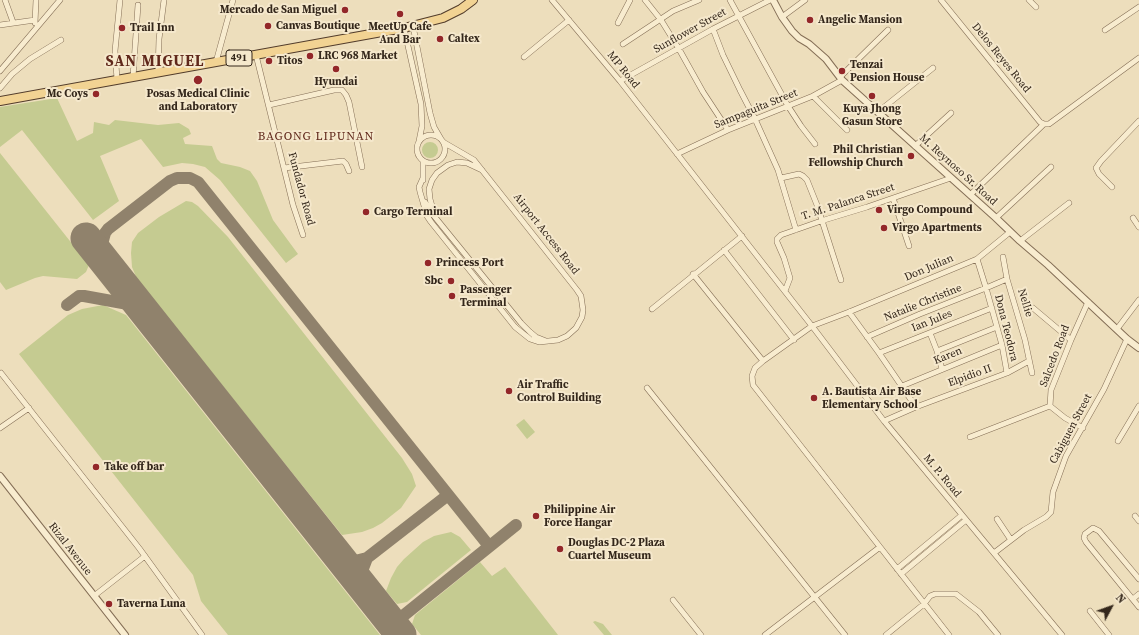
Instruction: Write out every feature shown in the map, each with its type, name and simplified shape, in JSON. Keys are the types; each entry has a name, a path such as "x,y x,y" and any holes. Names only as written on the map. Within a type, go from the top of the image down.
{"main road":[{"name":"491","path":"0,101 404,28 443,18 461,9 473,0"}],"street":[{"path":"6,0 13,22"},
{"path":"36,0 36,27"},
{"path":"0,71 60,0"},
{"path":"117,79 115,51 120,0"},
{"path":"158,72 164,0"},
{"path":"216,62 233,0"},
{"name":"MP Road","path":"552,0 620,82 742,236"},
{"path":"618,23 630,0"},
{"path":"645,0 661,20 703,92 728,130"},
{"path":"623,44 673,11 699,0"},
{"path":"730,0 788,106 815,144"},
{"name":"Sunflower Street","path":"620,82 713,29 771,0"},
{"name":"M. Reynoso Sr. Road","path":"771,0 782,17 799,38 809,44 826,60 841,79 1048,265 1127,339 1139,348"},
{"path":"782,17 805,0"},
{"name":"Delos Reyes Road","path":"941,0 1040,122 1046,124"},
{"path":"1030,0 1036,7"},
{"path":"132,77 138,5"},
{"path":"1105,30 1139,8"},
{"path":"0,25 35,20"},
{"path":"524,57 569,20"},
{"path":"404,28 421,104 422,126 416,151 423,161 430,164 435,163 442,158 445,151 442,140 432,121 413,26"},
{"path":"713,29 781,178 796,230"},
{"name":"Sampaguita Street","path":"677,154 728,130 813,96 841,79 888,30"},
{"path":"0,88 12,74 30,59 61,40"},
{"name":"Fundador Road","path":"256,55 293,205 303,235"},
{"path":"970,195 1046,124 1139,58"},
{"path":"878,112 933,68"},
{"path":"269,105 334,90 342,90 346,95 348,102 362,167"},
{"path":"813,96 847,130"},
{"path":"915,146 951,113"},
{"path":"1112,187 1099,174 1096,168 1101,160 1139,121"},
{"path":"419,141 425,136 429,135 433,135 442,140"},
{"name":"Airport Access Road","path":"442,140 474,160 483,170 581,296 583,310 582,317 576,328 562,339 547,342"},
{"path":"284,168 343,161 349,171"},
{"path":"423,161 423,192 426,204 521,323 536,337 547,342"},
{"path":"435,216 429,189 437,172 448,165 457,162 467,163 483,170"},
{"path":"996,218 1052,167"},
{"path":"781,178 799,174 807,180 841,280"},
{"path":"423,178 419,187 422,203 427,216 439,233 515,327 530,339 539,342 547,342"},
{"name":"T. M. Palanca Street","path":"784,291 790,278 777,242 777,239 781,235 951,178"},
{"path":"893,198 909,246"},
{"path":"1020,241 1069,203"},
{"path":"1132,218 1139,227"},
{"name":"Don Julian","path":"763,361 812,326 977,259 1010,232"},
{"path":"652,309 693,274 742,236"},
{"name":"M. P. Road","path":"742,236 884,421 1062,635"},
{"path":"724,250 794,340"},
{"path":"1002,257 1007,279"},
{"path":"977,259 986,288"},
{"path":"693,274 763,361 755,368 752,376 753,385 949,635"},
{"name":"Nellie","path":"986,288 1007,279 1025,340 1032,373"},
{"name":"Dona Teodora","path":"986,288 1002,345 1007,373"},
{"name":"Natalie Christine","path":"867,337 986,288"},
{"path":"1117,329 1139,300"},
{"name":"Salcedo Road","path":"1050,406 1051,390 1088,302"},
{"name":"Ian Jules","path":"879,353 992,308"},
{"path":"1033,308 1071,340"},
{"path":"849,312 916,407"},
{"path":"937,351 996,327"},
{"path":"930,333 942,369"},
{"name":"Cabiguen Street","path":"994,553 1051,512 1053,492 1066,456 1104,389 1127,339"},
{"name":"Karen","path":"902,386 1002,345"},
{"name":"Elpidio II","path":"884,421 916,407 1007,373 1030,361"},
{"path":"1,373 146,556 202,635"},
{"path":"647,388 845,635"},
{"path":"970,437 1050,406 1065,418 1082,428"},
{"path":"1118,441 1139,406"},
{"path":"0,428 29,408"},
{"name":"Rizal Avenue","path":"0,476 125,635"},
{"path":"897,569 962,515"},
{"path":"1135,516 1139,521"},
{"path":"997,519 1011,540"},
{"path":"901,574 966,520"},
{"path":"1139,579 1099,531 1093,528 1085,534 1084,538 1086,542 1139,607"},
{"path":"765,635 880,548"},
{"path":"94,596 146,556"},
{"path":"886,635 924,604 930,596 935,594 956,594 979,612 998,635"},
{"path":"1133,599 1139,594"},
{"path":"673,600 701,635"},
{"path":"1090,611 1109,635"}],"green space":[{"path":"57,98 77,141 93,133 94,122 109,125 115,120 158,125 179,123 189,129 191,134 183,138 185,144 212,146 217,159 221,163 250,171 257,181 273,220 298,254 286,263 220,180 205,167 182,163 163,167 141,139 100,156 119,201 93,220 22,130 0,147 0,107"},
{"path":"427,142 433,142 438,147 436,156 433,158 427,158 422,153 422,147"},
{"path":"0,153 89,265 86,272 77,279 43,276 6,290 0,282"},
{"path":"186,201 192,202 198,206 228,237 402,458 412,474 416,486 401,508 382,523 362,532 342,535 137,279 132,267 132,242 138,233 159,217"},
{"path":"103,305 126,315 380,635 228,635 201,601 193,575 19,354 68,315 82,309"},
{"path":"524,419 535,432 527,439 516,425"},
{"path":"451,532 460,537 471,550 407,602 397,604 386,591 397,567 423,542 434,536"},
{"path":"480,562 492,576 505,567 558,635 421,635 412,624 415,615"},
{"path":"595,621 603,624 612,635 604,635 593,622"}],"taxiway":[{"path":"106,264 101,248 105,233 108,229 170,181 177,178 190,178 198,182 489,546"},
{"path":"67,305 79,296 84,296 128,304 143,310"},
{"path":"334,551 349,561 367,558 448,495"},
{"path":"393,624 516,525"},
{"path":"365,589 362,581 362,571 367,558"}],"runway":[{"path":"86,238 401,635"}],"place":[{"name":"Mercado de San Miguel","path":"345,10"},
{"name":"MeetUp Cafe And Bar","path":"400,14"},
{"name":"Angelic Mansion","path":"810,20"},
{"name":"Canvas Boutique","path":"268,26"},
{"name":"Trail Inn","path":"122,28"},
{"name":"Caltex","path":"440,39"},
{"name":"LRC 968 Market","path":"310,56"},
{"name":"Titos","path":"269,61"},
{"name":"Hyundai","path":"336,69"},
{"name":"Tenzai Pension House","path":"842,71"},
{"name":"Posas Medical Clinic and Laboratory","path":"198,80"},
{"name":"Mc Coys","path":"96,94"},
{"name":"Kuya Jhong Gasun Store","path":"872,96"},
{"name":"Phil Christian Fellowship Church","path":"911,156"},
{"name":"Virgo Compound","path":"879,210"},
{"name":"Cargo Terminal","path":"366,212"},
{"name":"Virgo Apartments","path":"884,228"},
{"name":"Princess Port","path":"428,263"},
{"name":"Sbc","path":"451,281"},
{"name":"Passenger Terminal","path":"452,296"},
{"name":"Air Traffic Control Building","path":"509,391"},
{"name":"A. Bautista Air Base Elementary School","path":"814,398"},
{"name":"Take off bar","path":"96,467"},
{"name":"Philippine Air Force Hangar","path":"536,516"},
{"name":"Douglas DC-2 Plaza Cuartel Museum","path":"560,549"},
{"name":"Taverna Luna","path":"109,604"}],"district":[{"name":"SAN MIGUEL","path":"155,62"},
{"name":"BAGONG LIPUNAN","path":"316,137"}]}
